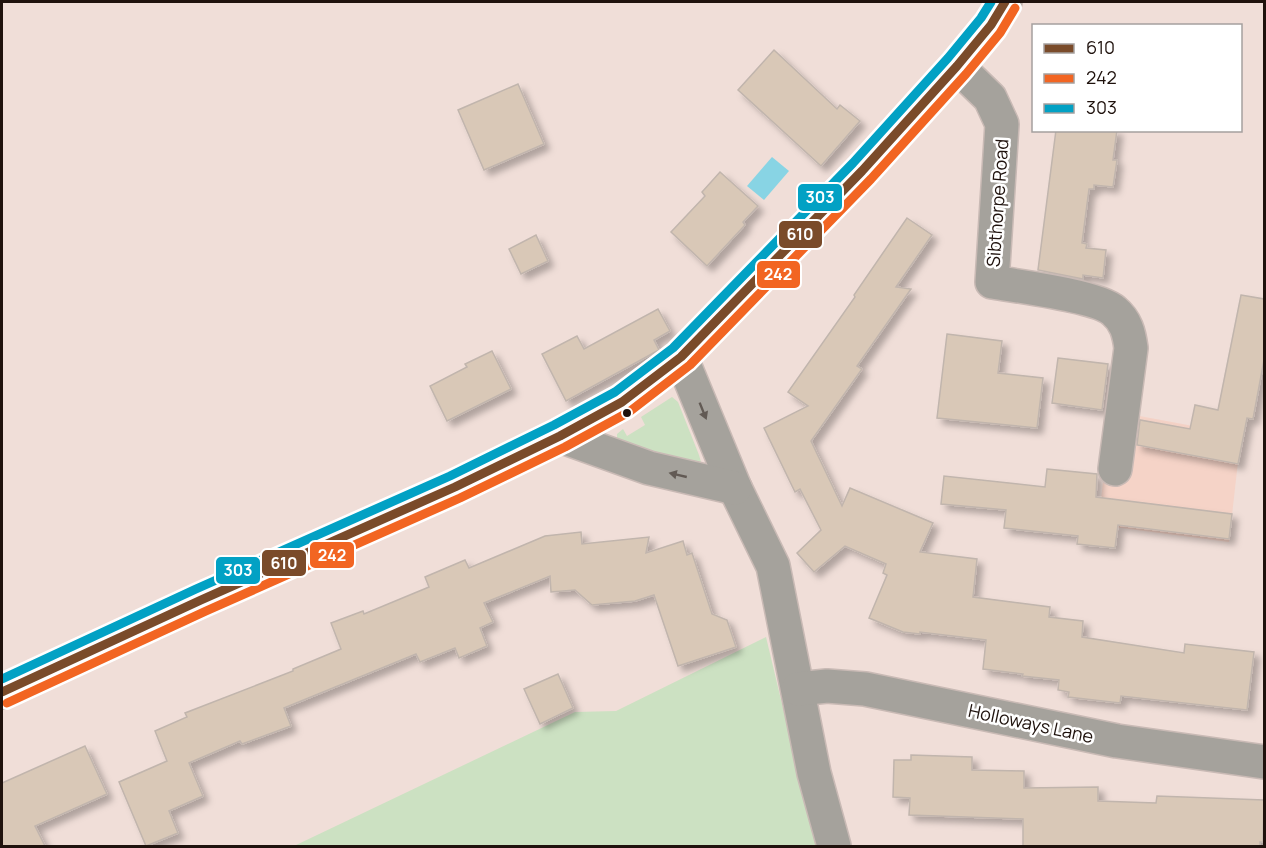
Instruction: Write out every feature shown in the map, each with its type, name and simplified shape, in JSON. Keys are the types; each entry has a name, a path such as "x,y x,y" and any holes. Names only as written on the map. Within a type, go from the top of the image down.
{"street":[{"path":"2,692 444,492 622,402 681,357 862,171 957,66 991,24 1005,2"},
{"name":"Sibthorpe Road","path":"957,66 990,98 1002,124 992,282 1081,298 1113,310 1128,328 1131,348 1115,469"},
{"path":"681,357 735,488 773,566 814,773 834,846"},
{"path":"560,435 649,468 735,488"},
{"name":"Holloways Lane","path":"798,689 827,686 866,689 1118,741 1264,762"}],"shaded area":[{"path":"1119,344 1129,414 1241,435 1229,542 1098,525"}],"green space":[{"path":"672,397 678,402 699,455 701,462 696,466 617,441 617,434 623,429 627,436 645,425 641,417"},
{"path":"766,637 816,846 294,846 575,712 616,711"}],"water":[{"path":"772,157 789,171 764,200 747,186"}],"building":[{"path":"774,50 837,109 840,105 860,121 821,166 738,90"},
{"path":"518,84 544,144 484,170 458,110"},
{"path":"1056,132 1117,132 1113,160 1117,160 1113,187 1094,185 1094,189 1089,189 1082,243 1087,244 1086,248 1106,250 1103,278 1083,275 1083,279 1038,270"},
{"path":"720,172 758,206 743,222 745,225 707,266 671,232 705,196 702,192"},
{"path":"907,218 932,235 896,287 911,289 857,366 862,369 811,441 842,506 850,488 933,523 920,552 977,559 973,597 1050,607 1049,617 1083,621 1082,637 1184,653 1185,644 1254,652 1247,710 1121,696 1120,703 1068,697 1069,692 1058,690 1059,680 983,669 986,640 903,632 869,618 887,575 883,573 886,564 845,546 814,572 797,553 821,530 800,489 795,492 764,428 808,406 788,392"},
{"path":"536,235 548,261 521,274 509,249"},
{"path":"1241,295 1264,299 1264,360 1253,419 1247,418 1238,464 1137,445 1140,420 1190,429 1195,405 1218,410"},
{"path":"658,309 670,331 654,340 659,350 566,401 542,354 577,336 584,349"},
{"path":"947,334 1002,341 998,373 1043,378 1037,428 937,418"},
{"path":"492,351 511,389 447,421 430,386 467,367 465,364"},
{"path":"1058,358 1108,364 1102,410 1052,403"},
{"path":"1047,469 1097,474 1096,497 1232,514 1229,539 1118,525 1115,548 1077,544 1078,536 1004,528 1006,510 941,504 944,476 1045,487"},
{"path":"581,532 582,544 649,537 646,553 683,541 687,555 692,553 712,614 727,620 736,647 678,666 654,595 635,601 592,605 575,590 551,592 550,576 484,603 493,622 480,628 487,646 459,658 455,648 420,662 416,654 284,708 291,726 242,744 240,741 189,763 203,796 169,811 178,833 146,846 119,782 167,761 155,731 187,717 185,713 293,671 293,669 341,649 331,623 363,611 364,614 429,587 425,577 465,560 469,568 545,536"},
{"path":"558,674 573,708 540,724 524,689"},
{"path":"85,746 107,794 35,826 45,846 2,846 2,783"},
{"path":"911,755 972,757 972,770 1024,771 1024,788 1098,787 1098,801 1156,803 1157,796 1264,800 1263,842 1260,842 1260,846 1023,846 1023,819 909,815 910,798 893,797 894,760 911,760"}],"transit line":[{"name":"303","path":"2,679 196,589 450,476 615,392 673,348 853,163 948,58 981,18 991,2"},
{"name":"610","path":"2,692 455,487 560,436 622,402 681,357 862,171 957,66 991,25 1005,2"},
{"name":"242","path":"7,703 460,498 565,447 629,412 690,365 871,179 966,74 1000,33 1015,8"}]}
